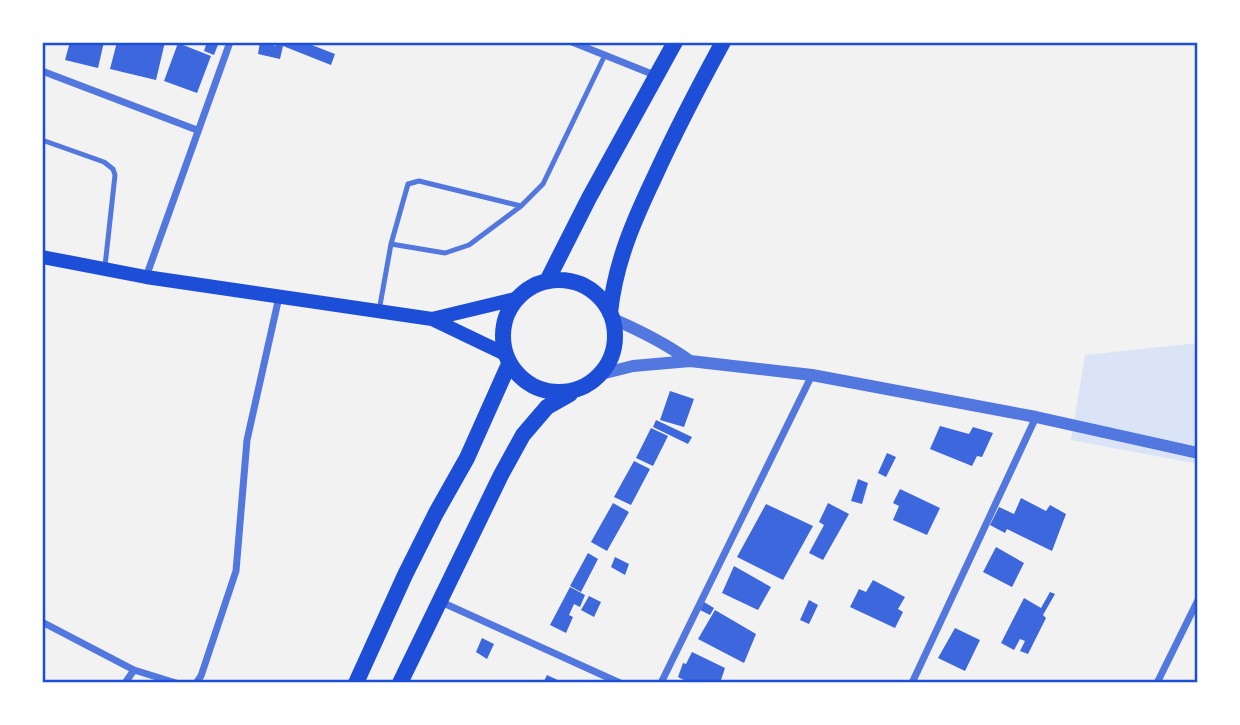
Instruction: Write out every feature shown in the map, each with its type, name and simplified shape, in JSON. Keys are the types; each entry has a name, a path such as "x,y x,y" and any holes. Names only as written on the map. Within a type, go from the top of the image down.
{"main road":[{"path":"548,279 589,198 675,42"},
{"path":"400,683 523,435 547,407 592,382 610,362 616,334 612,316 617,271 631,228 684,114 723,42"},
{"path":"42,257 146,277 432,319 507,359 523,380 541,390 561,393 582,388"},
{"path":"356,683 405,575 467,458 507,359 502,335 506,316 515,299 526,289 548,279 576,282 596,293 612,316"},
{"path":"432,319 515,299"}],"street":[{"path":"146,277 230,42"},
{"path":"572,42 657,76"},
{"path":"42,71 197,130"},
{"path":"196,683 201,676 236,571 247,440 279,296"},
{"path":"612,316 670,346 690,360"},
{"path":"601,374 633,366 690,360 812,375 1036,416 1198,453"},
{"path":"661,683 812,375"},
{"path":"912,683 1036,416"},
{"path":"1157,683 1198,600"},
{"path":"439,601 620,683"},
{"path":"42,622 134,670 176,683"},
{"path":"125,683 134,670"}],"lane":[{"path":"391,244 445,253 470,245 521,206 543,184 605,55"},
{"path":"42,140 104,162 113,169 115,174 105,269"},
{"path":"379,311 391,244 408,184 419,181 521,206"}],"shaded area":[{"path":"1198,343 1198,464 1071,440 1085,355"}],"building":[{"path":"70,42 104,42 98,68 65,60"},
{"path":"117,42 165,42 156,80 110,69"},
{"path":"207,42 219,42 214,55 204,51"},
{"path":"260,42 277,46 268,42 304,42 335,54 331,65 283,46 280,59 258,54"},
{"path":"178,43 211,56 197,93 164,81"},
{"path":"670,391 694,399 684,427 660,420"},
{"path":"656,420 692,437 688,444 653,427"},
{"path":"940,426 969,434 973,427 993,433 982,457 977,456 972,466 930,449"},
{"path":"651,428 668,436 653,466 636,458"},
{"path":"887,453 896,457 886,477 878,473"},
{"path":"634,461 650,469 631,505 614,497"},
{"path":"858,479 868,483 862,504 851,501"},
{"path":"900,489 940,508 927,535 893,520 899,506 893,503"},
{"path":"1021,498 1046,511 1050,505 1066,514 1052,551 1007,529 1005,533 990,525 999,507 1014,514"},
{"path":"613,503 629,512 607,551 591,542"},
{"path":"828,503 849,514 823,560 809,553 824,525 819,522"},
{"path":"766,504 813,526 783,580 737,557"},
{"path":"996,547 1024,563 1012,587 983,572"},
{"path":"588,553 598,559 581,592 570,586"},
{"path":"615,557 629,564 625,575 611,567"},
{"path":"734,566 771,587 758,610 722,593"},
{"path":"873,580 905,597 898,609 903,612 895,628 850,607 859,589 866,592"},
{"path":"570,587 585,595 580,607 574,604 569,615 573,617 566,633 550,625"},
{"path":"1050,592 1055,594 1043,615 1046,618 1028,654 1020,651 1025,641 1020,639 1014,650 1001,643 1024,598 1041,608"},
{"path":"589,596 601,602 594,617 581,610"},
{"path":"809,600 818,605 809,624 800,620"},
{"path":"704,602 714,608 710,615 700,610"},
{"path":"715,610 756,634 744,663 698,639"},
{"path":"955,628 980,640 965,671 938,658"},
{"path":"482,638 494,644 487,659 476,652"},
{"path":"692,652 725,668 720,683 690,683 678,677 683,663 686,664"},
{"path":"547,675 564,683 543,683"}]}
